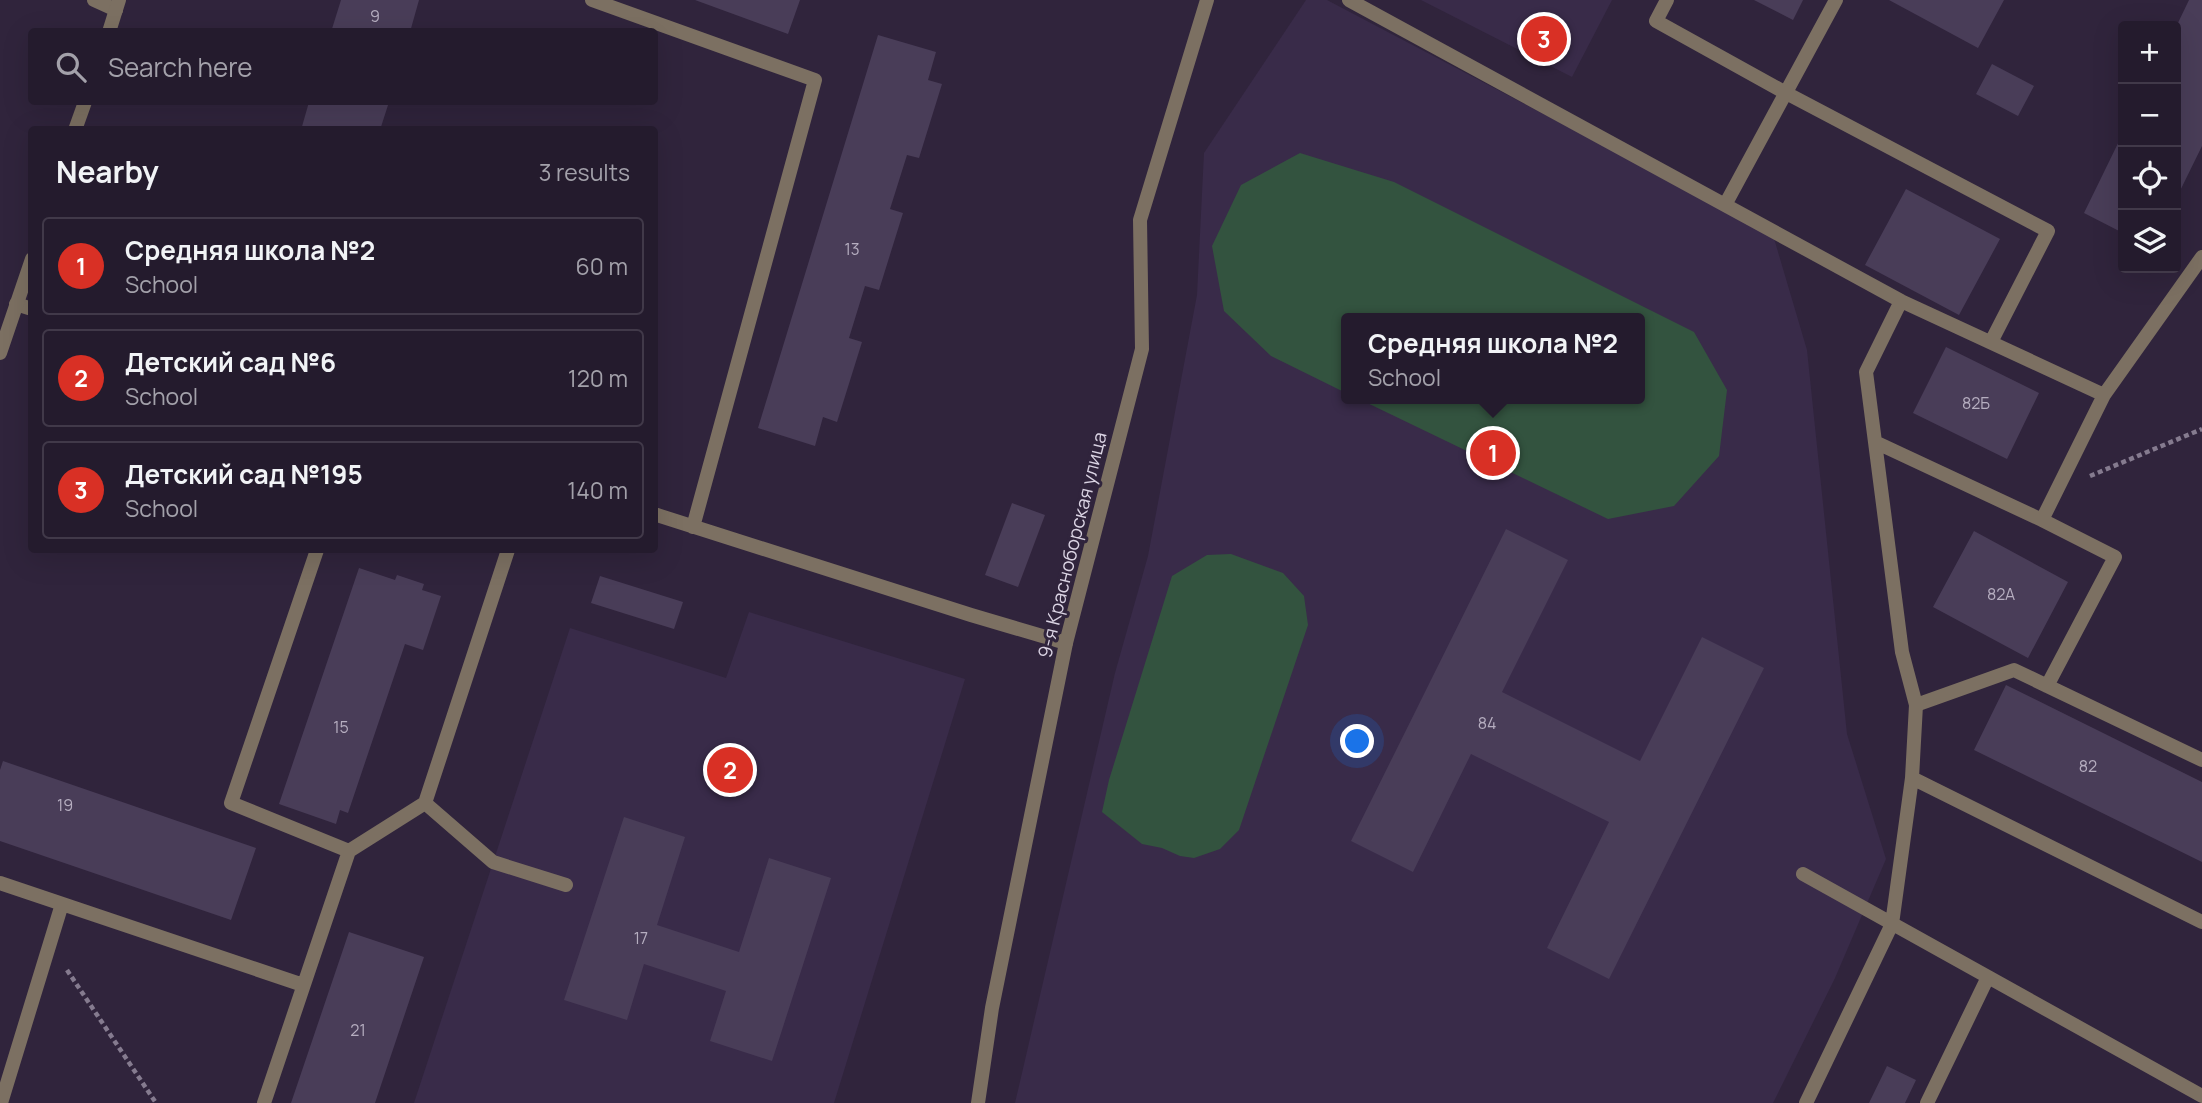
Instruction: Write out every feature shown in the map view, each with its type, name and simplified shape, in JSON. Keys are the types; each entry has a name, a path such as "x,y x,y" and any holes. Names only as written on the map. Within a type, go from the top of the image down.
{"street":[{"path":"94,0 118,5 109,28"},
{"path":"592,0 816,80 693,527"},
{"name":"9-я Красноборская улица","path":"978,1103 992,1008 1066,643 1142,349 1140,220 1207,0"},
{"path":"1349,0 1901,301 2104,395"},
{"path":"1667,0 1656,21 2048,231 1991,342"},
{"path":"1725,205 1836,0"},
{"path":"76,126 84,105"},
{"path":"2042,520 2104,395 2202,257"},
{"path":"0,353 28,270"},
{"path":"1806,1103 1892,924 1912,778 1916,705 1902,652 1866,372 1901,301"},
{"path":"16,304 28,308"},
{"path":"1875,442 2115,557 2047,686"},
{"path":"658,515 1066,643"},
{"path":"316,553 231,803 349,851"},
{"path":"264,1103 349,851 425,803 507,553"},
{"path":"1916,705 2014,670 2202,760"},
{"path":"1912,778 2202,922"},
{"path":"425,803 493,862 566,885"},
{"path":"1803,874 2202,1096"},
{"path":"0,883 303,985"},
{"path":"1,1103 62,904"},
{"path":"1927,1103 1988,977"}],"path":[{"path":"2057,489 2202,429"},
{"path":"50,945 156,1103"}],"shaded area":[{"path":"1306,0 1327,0 1773,235 1807,350 1847,734 1886,859 1835,978 1773,1103 1015,1103 1115,673 1148,556 1197,295 1204,153"},
{"path":"1421,0 1612,0 1572,77"},
{"path":"749,612 965,679 834,1103 414,1103 570,628 726,678"}],"green space":[{"path":"1300,153 1394,182 1694,332 1727,390 1719,456 1674,506 1608,519 1369,404 1645,404 1645,313 1341,313 1341,391 1271,356 1224,311 1212,246 1241,185"},
{"path":"1231,554 1283,573 1304,596 1308,625 1239,830 1220,849 1194,858 1180,856 1162,848 1142,844 1102,812 1109,780 1172,576 1207,555"}],"building":[{"path":"341,0 419,0 411,28 332,28"},
{"path":"695,0 800,0 788,34"},
{"path":"1754,0 1803,0 1793,20"},
{"path":"1889,0 2004,0 1978,48"},
{"path":"2189,0 2202,0 2202,146 2181,189 2181,21 2179,21"},
{"path":"878,35 936,52 928,80 942,84 919,158 907,155 890,209 903,213 879,290 865,286 849,338 862,342 837,422 823,417 815,446 758,428"},
{"path":"1992,64 2034,86 2018,116 1976,94"},
{"path":"308,105 388,105 381,126 302,126"},
{"path":"2118,143 2118,230 2084,213"},
{"path":"1906,189 2000,239 1959,315 1865,265"},
{"path":"1946,347 2039,393 2007,459 1913,413"},
{"path":"1012,503 1045,515 1018,587 985,575"},
{"path":"1506,529 1568,560 1502,692 1640,761 1702,637 1764,668 1609,979 1547,948 1609,822 1471,754 1413,872 1351,841"},
{"path":"1974,531 2068,582 2028,658 1933,607"},
{"path":"359,568 395,580 397,575 424,584 422,590 441,596 423,650 405,644 348,813 340,810 336,824 279,804"},
{"path":"600,576 683,602 674,629 591,603"},
{"path":"2006,685 2202,782 2202,862 1974,750"},
{"path":"3,761 256,848 231,920 0,841 0,770"},
{"path":"624,817 685,837 657,925 739,952 769,858 831,878 772,1061 710,1041 726,991 644,964 627,1020 564,1000"},
{"path":"349,932 424,957 375,1103 291,1103"},
{"path":"1887,1066 1916,1080 1905,1103 1869,1103"}],"place":[{"name":"Детский сад №195","path":"1544,39"},
{"name":"Средняя школа №2","path":"1493,453"},
{"name":"Детский сад №6","path":"730,770"}]}
